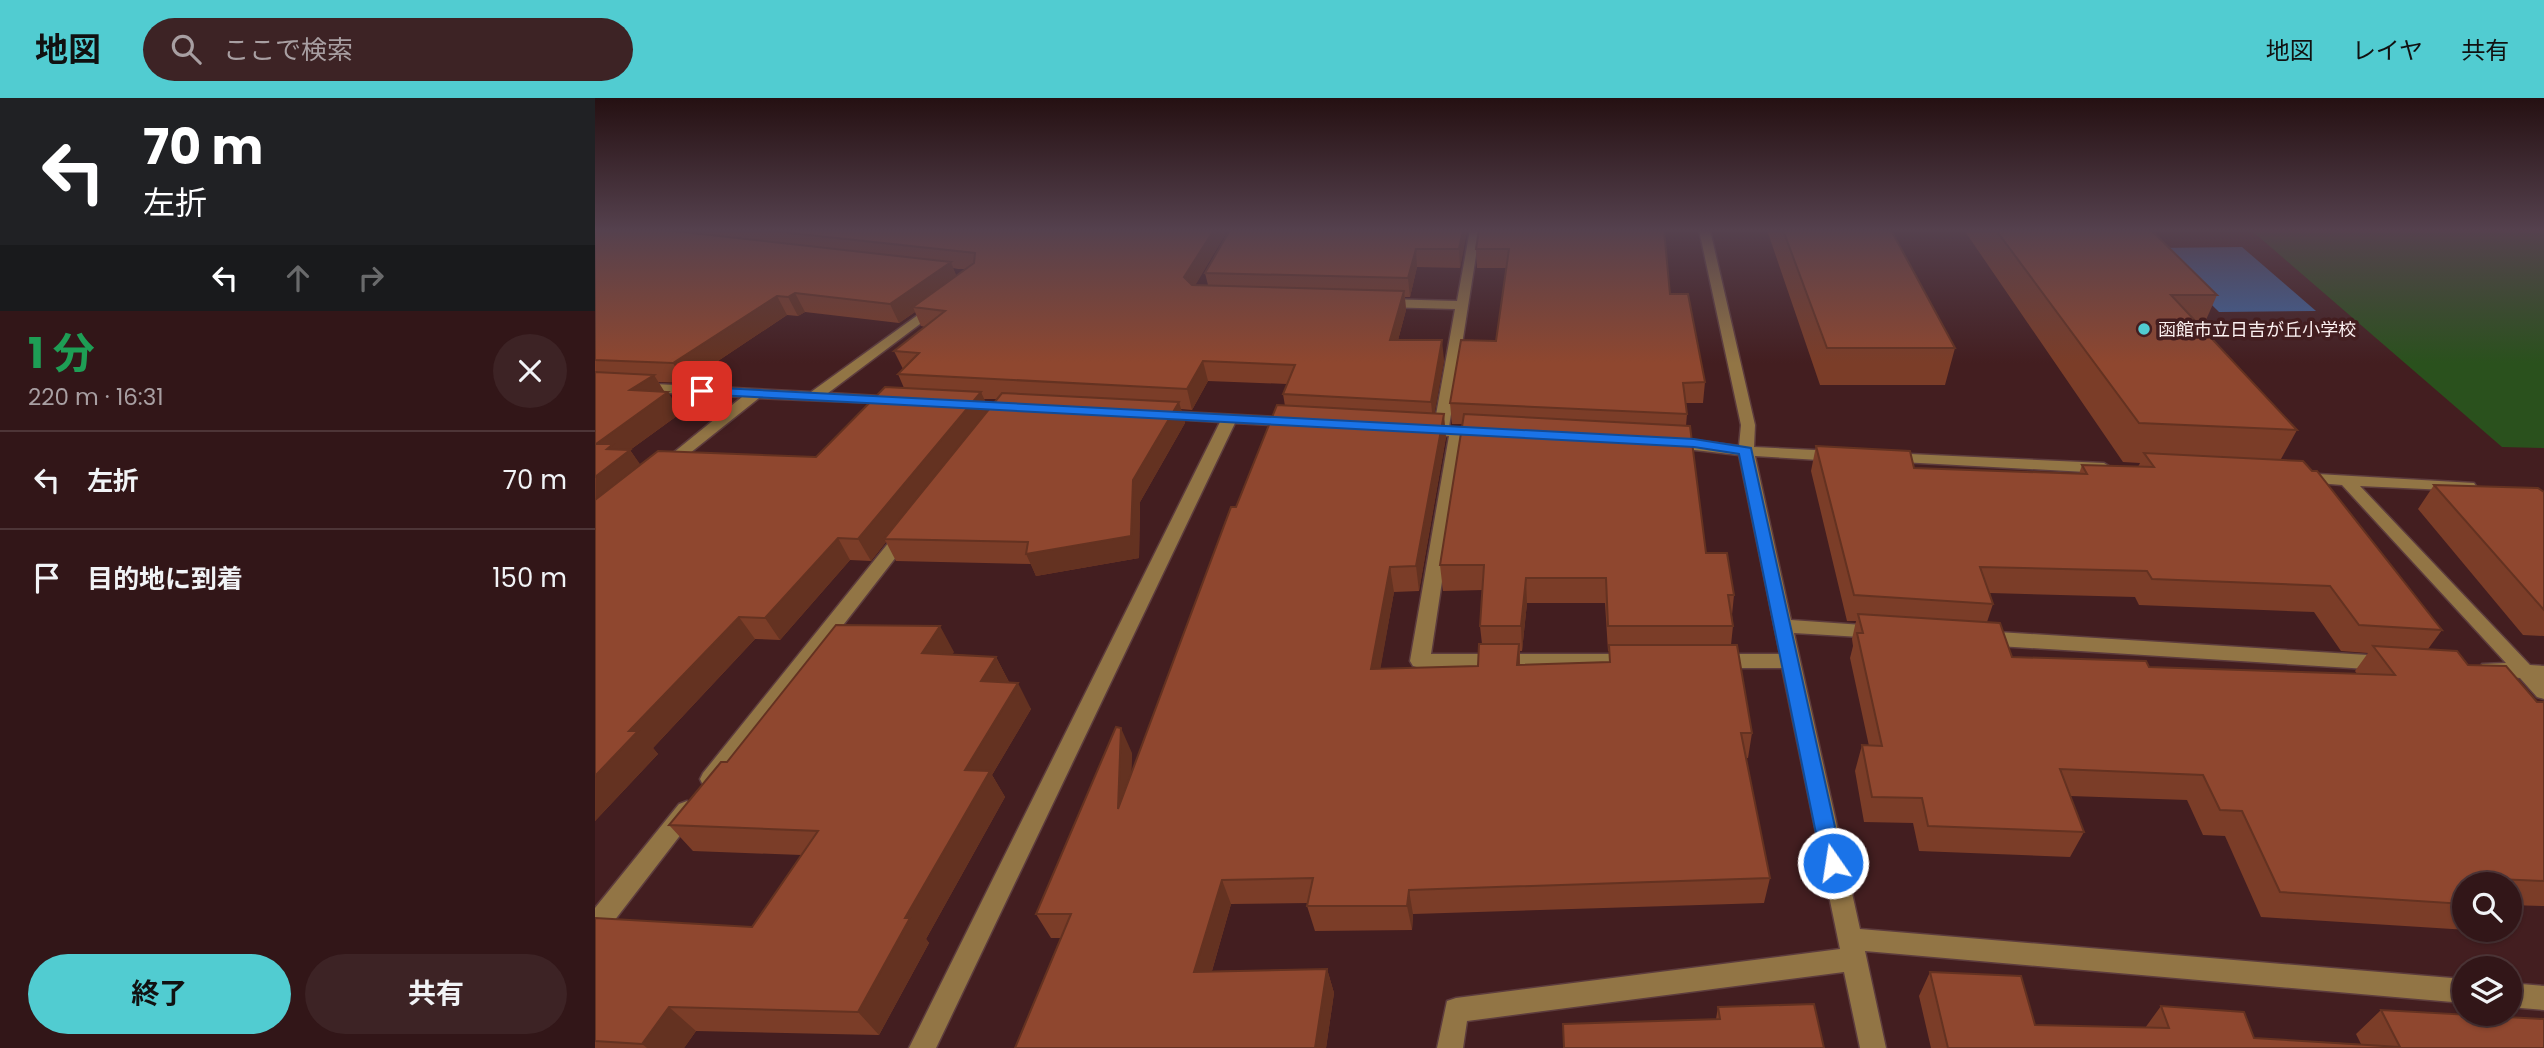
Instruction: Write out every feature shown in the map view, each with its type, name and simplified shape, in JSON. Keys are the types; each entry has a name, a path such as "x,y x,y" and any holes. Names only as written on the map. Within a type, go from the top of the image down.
{"street":[{"path":"1467,274 1420,661 1652,661"},
{"path":"1714,274 1748,425 1746,451 1789,661 1873,1048"},
{"path":"815,396 944,300"},
{"path":"1377,303 1461,305"},
{"path":"595,385 910,401"},
{"path":"648,480 755,394"},
{"path":"1151,414 1309,423"},
{"path":"922,1048 1230,418"},
{"path":"1401,429 1499,434"},
{"path":"1652,441 1694,443 1746,451 2123,469"},
{"path":"2290,477 2478,487"},
{"path":"2346,480 2534,672 2544,692"},
{"path":"595,926 912,525"},
{"path":"1783,626 1893,633"},
{"path":"1962,637 2401,664"},
{"path":"1693,661 1789,661"},
{"path":"2470,668 2534,672"},
{"path":"1450,1048 1456,1010 1851,949 2452,990"},
{"path":"2522,996 2544,998"}],"green space":[{"path":"2302,274 2544,274 2544,448 2502,447"}],"water":[{"path":"2181,274 2274,274 2316,311 2219,312"}],"building":[{"path":"595,274 933,274 890,304 795,293 788,297 777,296 673,363 595,360"},
{"path":"958,274 1186,274 1184,277 1192,285 1404,291 1390,340 1442,340 1431,402 1283,394 1295,365 1203,361 1187,389 898,374 919,353 894,351 945,311 913,307"},
{"path":"1259,274 1409,274 1408,278"},
{"path":"1505,274 1668,274 1670,294 1688,294 1705,382 1683,383 1687,414 1450,403 1461,340 1496,341"},
{"path":"1800,274 1915,274 1955,348 1827,348"},
{"path":"2029,274 2196,274 2217,295 2171,295 2297,430 2139,423"},
{"path":"595,372 654,375 630,390 668,392 596,444 613,444 607,449 630,450 595,477"},
{"path":"885,387 981,392 858,539 838,538 765,618 739,617 629,731 638,731 595,776 595,500 658,451 816,457"},
{"path":"1002,393 1179,402 1133,480 1131,536 1026,554 1028,542 884,539"},
{"path":"1277,405 1444,414 1416,566 1390,567 1371,669 1478,666 1479,644 1519,644 1517,665 1610,662 1609,645 1737,645 1752,733 1741,733 1770,878 1409,890 1407,906 1307,906 1313,878 1222,880 1194,972 1327,969 1315,1048 1015,1048 1071,914 1036,914 1116,727 1121,728 1118,809 1231,507 1236,507"},
{"path":"1464,414 1690,426 1706,553 1727,553 1734,595 1728,595 1733,626 1608,626 1606,578 1526,578 1521,626 1480,626 1484,565 1440,565"},
{"path":"1816,446 1910,451 1914,468 2087,474 2082,465 2154,467 2144,453 2303,461 2312,471 2317,471 2442,630 2359,625 2330,586 2152,579 2147,571 1980,567 1993,604 1854,595"},
{"path":"2434,485 2538,488 2544,492 2544,610"},
{"path":"1858,614 2000,623 2012,657 2146,661 2149,667 2395,675 2373,646 2457,651 2468,665 2506,666 2537,702 2544,702 2544,881 2522,880 2522,872 2452,872 2452,903 2280,892 2242,811 2220,810 2203,775 2060,769 2084,832 1928,826 1922,798 1872,797 1862,745 1882,746 1857,633 1863,633"},
{"path":"836,625 940,626 922,653 996,657 981,681 1018,683 965,770 990,771 905,918 910,918 858,1012 669,1007 642,1044 595,1041 595,918 752,927 818,831 669,825 721,762 727,762"},
{"path":"1930,972 2021,976 2035,1025 2169,1028 2161,1006 2244,1012 2254,1038 2400,1047 2381,1010 2452,1014 2452,1026 2522,1026 2522,1018 2544,1019 2544,1048 1948,1048"},
{"path":"1814,1004 1824,1048 1564,1048 1563,1024 1720,1019 1718,1007"}],"place":[{"name":"函館市立日吉が丘小学校","path":"2144,329"}],"route":[{"path":"702,391 1694,443 1746,451 1833,863"}]}
